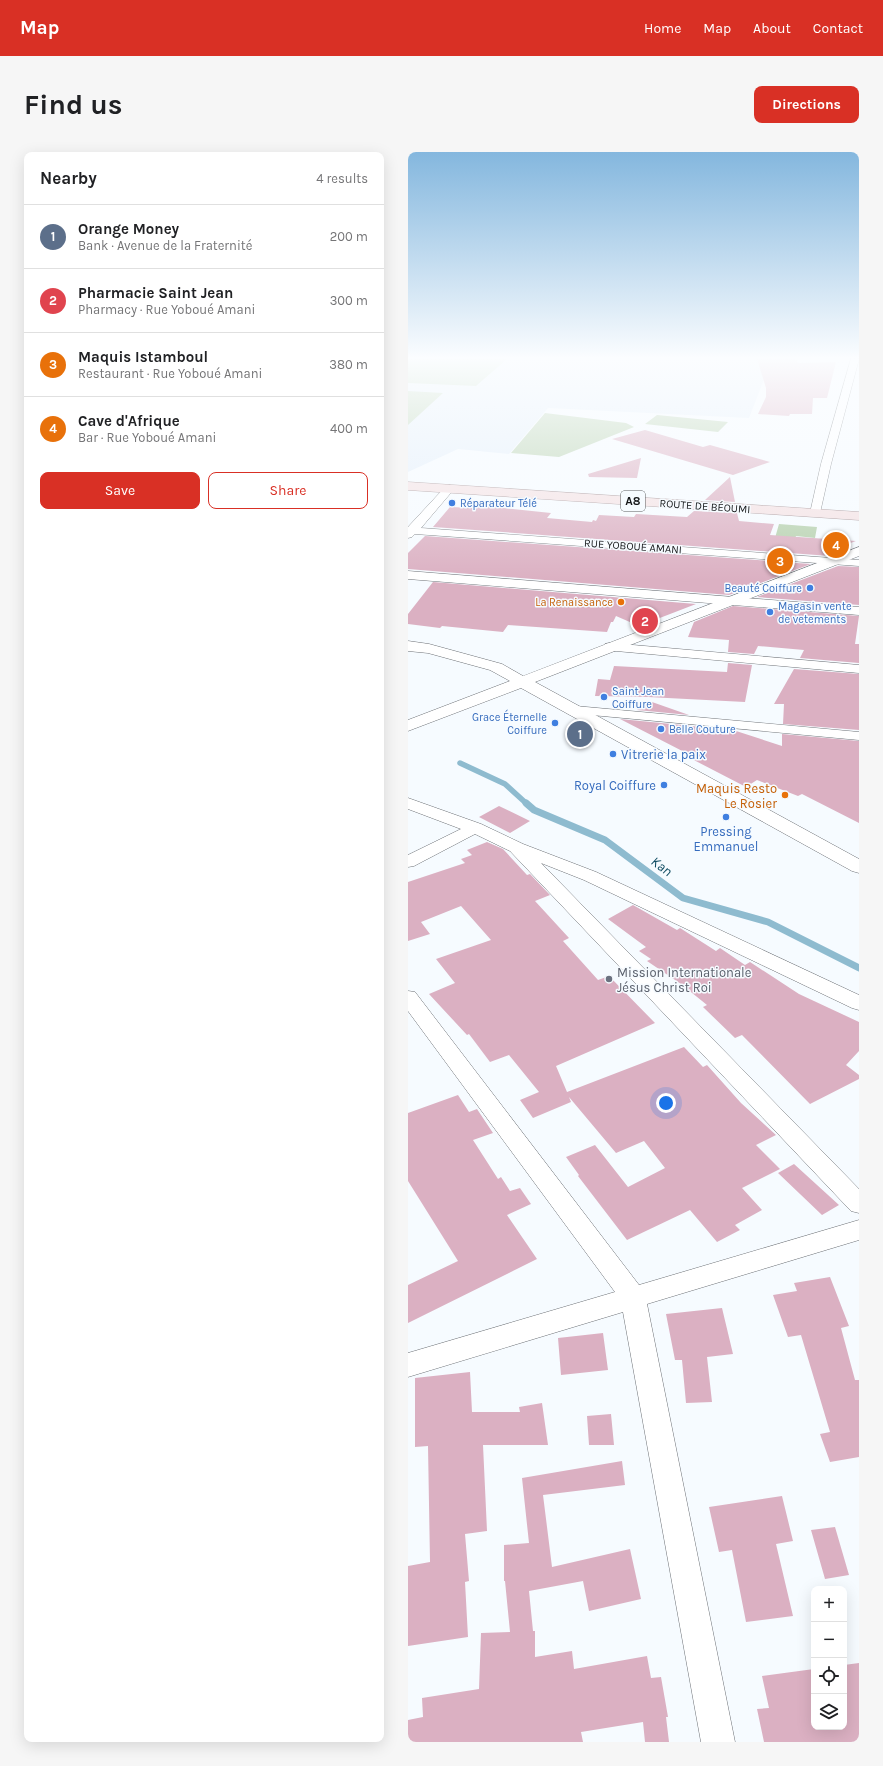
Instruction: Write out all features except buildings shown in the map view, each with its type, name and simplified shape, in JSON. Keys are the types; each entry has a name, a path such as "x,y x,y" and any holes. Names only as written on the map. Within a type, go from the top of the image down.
{"main road":[{"name":"ROUTE DE BÉOUMI","path":"408,486 859,516"}],"street":[{"path":"815,513 835,433"},
{"path":"409,532 450,488"},
{"name":"RUE YOBOUÉ AMANI","path":"409,532 859,563"},
{"path":"408,726 859,551"},
{"path":"408,575 859,611"},
{"path":"408,646 436,651 496,667 524,681 859,867"},
{"path":"610,647 859,669"},
{"path":"575,710 859,736"},
{"path":"408,803 475,828 516,847 590,876 859,1003"},
{"path":"408,862 475,828"},
{"path":"516,847 859,1204"},
{"path":"408,997 632,1297 718,1742"},
{"path":"408,1365 859,1230"}],"shaded area":[{"path":"408,433 527,433 509,454 458,449 408,472"}],"green space":[{"path":"528,433 618,433 559,457 511,453"},
{"path":"779,524 817,527 815,538 796,536 795,539 775,538"}],"waterway":[{"name":"Kan","path":"460,763 505,784 527,804"},
{"name":"Kan","path":"526,803 534,810 605,840 683,898 768,922 859,968"}],"place":[{"name":"Réparateur Télé","path":"452,503"},
{"name":"Cave d'Afrique","path":"836,545"},
{"name":"Maquis Istamboul","path":"780,561"},
{"name":"Beauté Coiffure","path":"810,588"},
{"name":"La Renaissance","path":"621,602"},
{"name":"Magasin vente de vetements","path":"770,612"},
{"name":"Pharmacie Saint Jean","path":"645,621"},
{"name":"Saint Jean Coiffure","path":"604,697"},
{"name":"Grace Éternelle Coiffure","path":"555,723"},
{"name":"Belle Couture","path":"661,729"},
{"name":"Orange Money","path":"580,734"},
{"name":"Vitrerie la paix","path":"613,754"},
{"name":"Royal Coiffure","path":"664,785"},
{"name":"Maquis Resto Le Rosier","path":"785,795"},
{"name":"Pressing Emmanuel","path":"726,817"},
{"name":"Mission Internationale Jésus Christ Roi","path":"609,979"}]}
